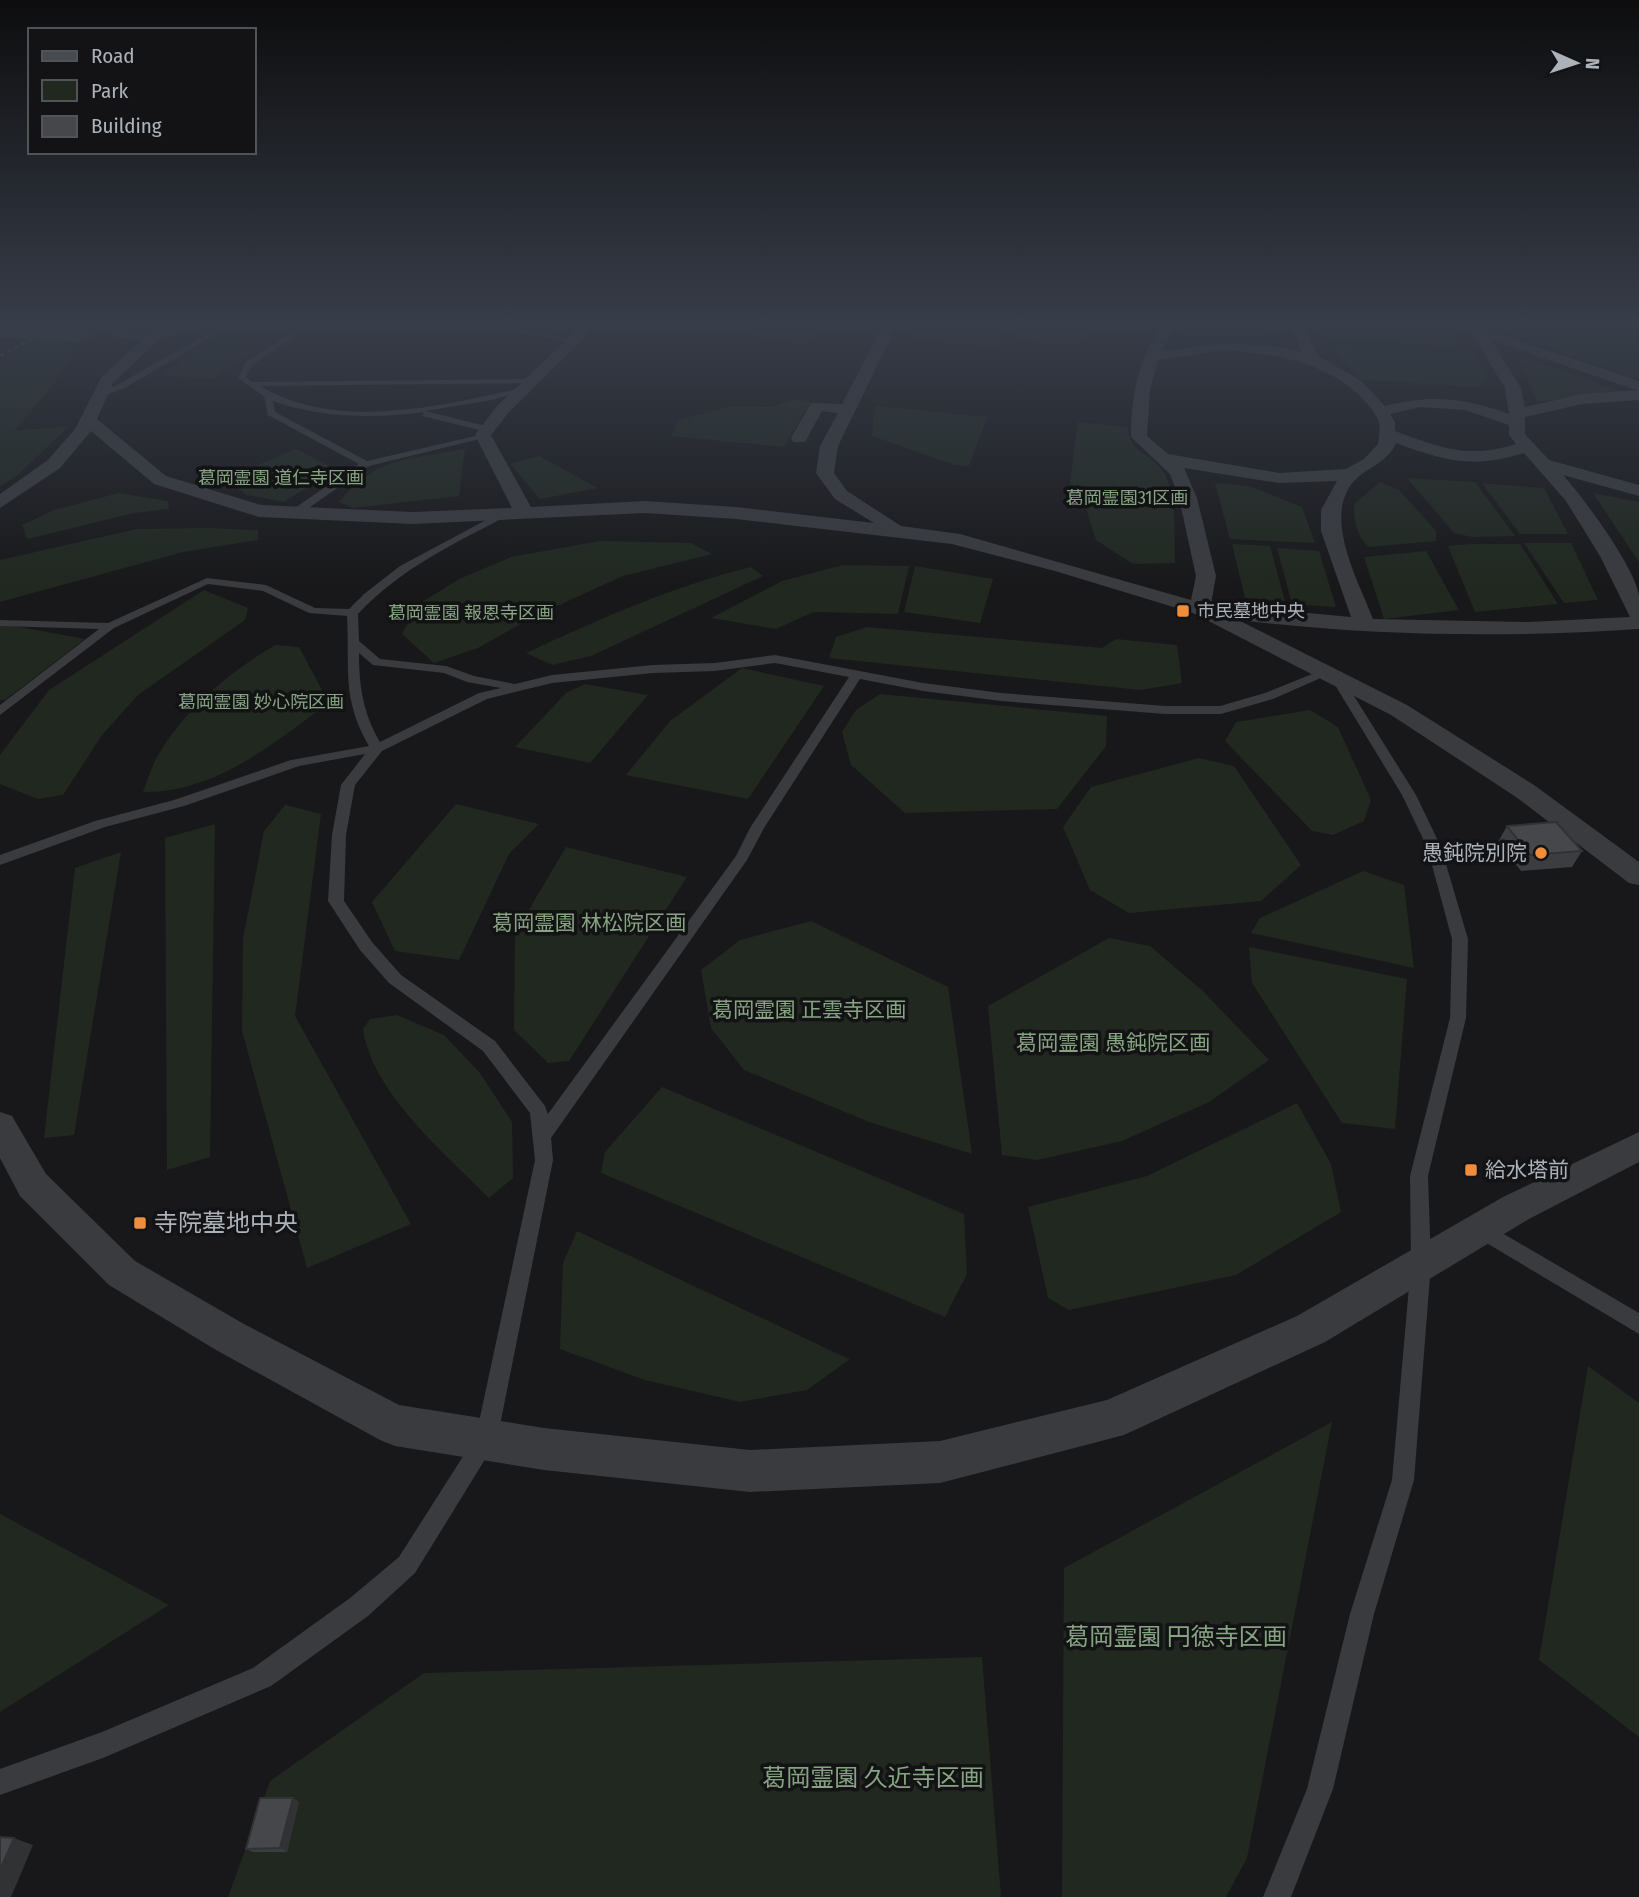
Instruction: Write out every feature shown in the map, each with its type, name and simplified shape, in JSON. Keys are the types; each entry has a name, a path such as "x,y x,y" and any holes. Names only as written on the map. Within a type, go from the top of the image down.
{"street":[{"path":"0,502 54,464 83,431 93,410"},
{"path":"506,410 486,433 513,513"},
{"path":"799,438 815,410"},
{"path":"845,410 829,446 825,473 841,495 906,533"},
{"path":"1138,410 1139,437 1178,472 1188,498 1195,539 1206,576 1200,609"},
{"path":"1158,456 1213,471 1270,477 1350,474 1373,461 1387,445 1387,422 1379,410"},
{"path":"1381,412 1391,410"},
{"path":"1484,410 1516,418 1544,410"},
{"path":"1516,410 1517,435 1574,498 1593,526 1639,615"},
{"path":"88,421 160,480 259,511 413,518 645,507 736,513 953,538 1200,609 1290,620 1504,631 1639,623"},
{"path":"1387,434 1439,453 1477,457 1490,458 1526,447"},
{"path":"1544,464 1639,491"},
{"path":"1350,474 1330,510 1331,531 1364,625"},
{"path":"1270,477 1330,510"},
{"path":"1200,609 1399,710 1465,750 1639,876"},
{"path":"0,1126 33,1185 122,1273 230,1337 395,1425 544,1449 750,1471 940,1462 1109,1420 1311,1329 1480,1229 1639,1146"}],"lane":[{"path":"270,410 271,413 366,464"},
{"path":"316,410 416,412 427,410"},
{"path":"416,412 486,433"},
{"path":"293,514 366,464 486,433"},
{"path":"377,748 355,707 350,674 355,643 352,613 378,584 403,566 513,513"},
{"path":"0,711 110,626 207,581 266,588 313,611 352,613"},
{"path":"0,622 110,626"},
{"path":"355,643 377,662 446,670 471,679 517,688"},
{"path":"0,860 100,824 179,803 296,763 377,748 483,696 552,679 775,660 1001,697 1165,710 1221,710 1332,676 1409,795 1434,847 1460,939 1458,1018 1419,1176 1421,1264 1403,1480 1362,1614 1320,1789 1277,1897"},
{"path":"541,1138 742,857 757,828 856,675"},
{"path":"0,1782 103,1745 262,1677 359,1607 407,1565 486,1440 544,1160 539,1111 489,1046 395,979 366,946 336,901 339,835 348,785 377,748"},
{"path":"1480,1229 1639,1324"}],"green space":[{"path":"0,410 32,410 14,431 69,426 18,475 0,486"},
{"path":"719,410 806,410 784,447 671,436 678,420"},
{"path":"875,410 911,410 987,417 969,466 955,465 872,436"},
{"name":"葛岡霊園31区画","path":"1078,422 1128,427 1132,443 1163,471 1173,503 1175,563 1133,564 1096,540 1085,505 1068,500"},
{"name":"葛岡霊園 道仁寺区画","path":"296,449 336,470 284,502 247,495 225,479"},
{"name":"葛岡霊園 道仁寺区画","path":"465,449 459,496 353,508 339,502 368,475 382,467 410,458"},
{"path":"539,456 598,488 540,499 510,464"},
{"path":"1407,478 1475,482 1515,536 1472,537 1454,533"},
{"path":"1380,482 1399,490 1436,531 1436,541 1368,547 1356,527 1354,504"},
{"path":"1215,483 1249,486 1302,507 1315,543 1230,539"},
{"path":"1482,483 1544,488 1568,534 1520,534"},
{"path":"119,493 168,501 169,509 134,513 27,539 22,525 54,510"},
{"path":"1593,493 1639,502 1639,562"},
{"name":"葛岡霊園 道仁寺区画","path":"137,529 258,530 258,540 183,552 0,602 0,560"},
{"name":"葛岡霊園 報恩寺区画","path":"600,541 691,543 712,554 623,576 531,618 478,648 434,663 402,634 419,604 459,579 511,557"},
{"path":"1524,543 1571,543 1598,600 1564,603"},
{"path":"1232,544 1270,546 1285,601 1245,598"},
{"path":"1520,544 1558,604 1475,612 1448,546"},
{"path":"1277,548 1319,551 1336,607 1292,604"},
{"path":"1426,551 1459,610 1384,619 1364,557"},
{"path":"843,565 909,566 898,614 813,612 776,629 711,618 782,581"},
{"path":"915,566 993,579 980,623 904,612"},
{"name":"葛岡霊園 報恩寺区画","path":"751,567 763,576 591,656 552,665 526,653 665,594"},
{"name":"葛岡霊園 妙心院区画","path":"204,590 248,608 245,620 138,695 102,735 63,795 38,799 0,784 0,755 49,690"},
{"path":"0,625 85,639 5,700 0,700"},
{"path":"867,627 1102,648 1116,639 1177,645 1182,683 1140,690 829,658 836,637"},
{"name":"葛岡霊園 妙心院区画","path":"275,645 299,647 329,703 265,749 219,775 170,790 143,792 157,757 183,720 226,678"},
{"path":"742,668 824,686 748,799 626,775 670,721"},
{"path":"585,684 648,695 590,763 515,747 566,693"},
{"path":"880,694 1107,716 1106,746 1057,809 905,813 851,765 842,732 856,710"},
{"path":"1310,710 1338,727 1371,800 1364,821 1333,835 1312,831 1225,741 1236,722"},
{"path":"1199,758 1234,766 1301,865 1261,901 1129,913 1090,890 1063,827 1091,787"},
{"name":"葛岡霊園 林松院区画","path":"456,804 539,824 509,854 459,960 395,951 372,902"},
{"path":"285,805 321,814 295,1016 411,1224 307,1268 242,1031 243,939 264,831"},
{"path":"215,824 210,1157 167,1170 165,838"},
{"name":"葛岡霊園 林松院区画","path":"566,847 687,877 569,1061 548,1063 514,1030 515,933"},
{"path":"121,852 74,1135 44,1138 75,868"},
{"path":"1363,871 1404,885 1414,968 1251,933 1260,918"},
{"name":"葛岡霊園 正雲寺区画","path":"811,921 948,987 972,1154 869,1122 744,1070 711,1028 701,970 740,940"},
{"name":"葛岡霊園 愚鈍院区画","path":"1109,938 1150,946 1203,991 1269,1060 1209,1102 1122,1141 1037,1160 1002,1155 988,1006"},
{"name":"葛岡霊園 愚鈍院区画","path":"1249,947 1407,979 1395,1129 1342,1123 1252,983"},
{"path":"397,1015 444,1035 480,1073 512,1122 513,1178 489,1198 413,1121 380,1076 369,1053 363,1029 370,1019"},
{"path":"662,1087 964,1214 967,1274 945,1317 601,1173 605,1152"},
{"path":"1297,1103 1331,1164 1341,1212 1236,1275 1069,1310 1048,1298 1028,1207 1147,1176"},
{"path":"577,1231 850,1359 807,1390 740,1402 645,1380 560,1349 563,1263"},
{"path":"1588,1366 1639,1403 1639,1737 1539,1660"},
{"name":"葛岡霊園 円徳寺区画","path":"1332,1422 1247,1858 1226,1897 1062,1897 1064,1568"},
{"path":"0,1514 169,1605 0,1712"},
{"name":"葛岡霊園 久近寺区画","path":"982,1657 1001,1897 228,1897 270,1781 424,1673"}],"building":[{"path":"1556,822 1582,851 1530,855 1507,826"},
{"path":"260,1798 293,1798 280,1848 246,1849"},
{"path":"0,1837 14,1838 0,1870"}],"place":[{"name":"市民墓地中央","path":"1183,611"},
{"name":"愚鈍院別院","path":"1541,853"},
{"name":"給水塔前","path":"1471,1170"},
{"name":"寺院墓地中央","path":"140,1223"}]}
